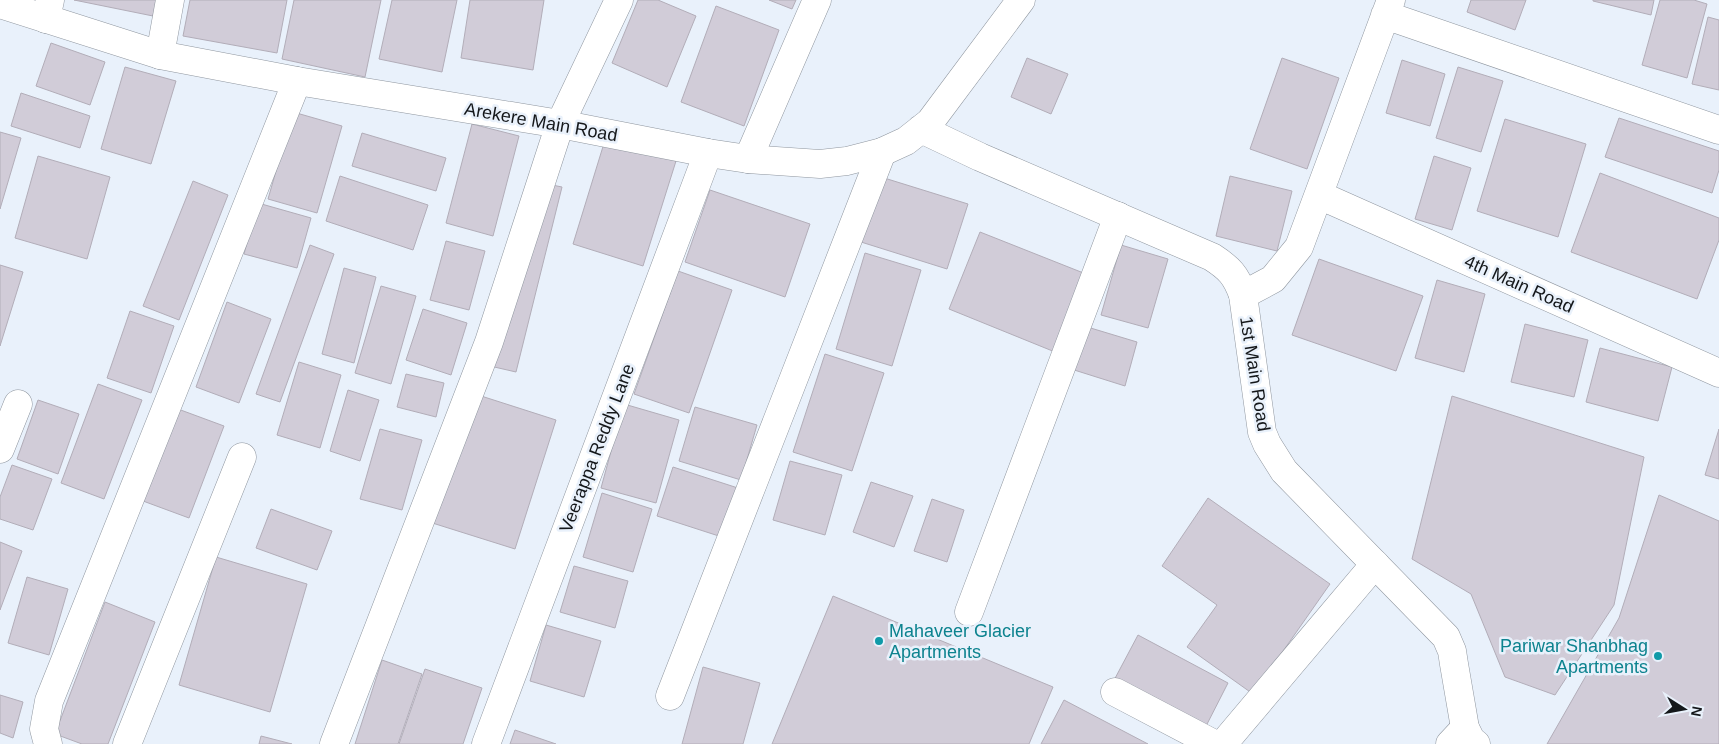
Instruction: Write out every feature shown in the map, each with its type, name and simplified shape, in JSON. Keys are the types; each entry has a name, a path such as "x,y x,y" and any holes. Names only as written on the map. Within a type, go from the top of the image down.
{"street":[{"path":"160,55 170,0"},
{"path":"334,744 489,342 560,124 619,0"},
{"path":"748,159 817,0"},
{"name":"Arekere Main Road","path":"0,4 48,10 160,55 297,81 560,124 748,159 820,164 847,161 882,152 906,142 930,122 941,109 1021,0"},
{"path":"1243,295 1273,280 1299,247 1388,8 1719,130"},
{"path":"48,744 44,729 49,701 297,81"},
{"name":"1st Main Road","path":"921,129 980,157 1212,257 1227,266 1238,280 1243,295 1262,432 1267,444 1284,471 1446,637 1452,651 1464,739"},
{"name":"Veerappa Reddy Lane","path":"486,744 708,152"},
{"path":"670,696 882,152"},
{"name":"4th Main Road","path":"1319,195 1719,373"},
{"path":"968,612 1118,216"},
{"path":"0,449 18,404"},
{"path":"127,744 242,457"},
{"path":"1223,744 1374,564"},
{"path":"1115,692 1214,744"}],"building":[{"path":"74,0 157,0 153,16"},
{"path":"190,0 287,0 277,53 183,36"},
{"path":"294,0 381,0 365,77 282,59"},
{"path":"392,0 457,0 442,72 379,59"},
{"path":"470,0 544,0 533,70 461,58"},
{"path":"638,0 658,0 696,16 667,87 612,63"},
{"path":"769,0 796,0 792,9"},
{"path":"1471,0 1526,0 1515,30 1467,12"},
{"path":"1593,0 1654,0 1651,15"},
{"path":"1660,0 1694,0 1707,4 1687,78 1642,65"},
{"path":"716,6 779,30 744,126 681,102"},
{"path":"1708,17 1719,20 1719,90 1692,84"},
{"path":"51,43 105,62 90,105 36,86"},
{"path":"1027,58 1068,74 1051,114 1011,97"},
{"path":"1282,58 1339,78 1307,169 1250,149"},
{"path":"1402,60 1445,74 1430,126 1386,113"},
{"path":"125,67 176,81 151,164 101,149"},
{"path":"1458,67 1503,81 1481,152 1436,138"},
{"path":"21,93 90,116 80,148 11,126"},
{"path":"293,112 342,126 317,213 268,199"},
{"path":"1619,118 1719,151 1719,170 1712,193 1605,157"},
{"path":"1505,119 1586,144 1558,237 1477,211"},
{"path":"472,124 519,136 493,236 446,223"},
{"path":"0,132 21,138 0,209"},
{"path":"362,133 446,158 436,191 352,166"},
{"path":"605,140 676,161 643,266 573,244"},
{"path":"38,156 110,177 87,259 15,238"},
{"path":"1434,156 1471,168 1452,230 1415,219"},
{"path":"1600,173 1719,218 1719,240 1697,299 1571,252"},
{"path":"340,176 428,205 413,250 326,221"},
{"path":"1230,176 1292,191 1277,251 1216,236"},
{"path":"881,177 968,204 947,269 861,242"},
{"path":"193,181 228,195 179,320 143,306"},
{"path":"547,184 562,187 516,372 490,366"},
{"path":"710,190 810,224 785,297 685,262"},
{"path":"258,203 311,218 297,268 244,254"},
{"path":"980,232 1086,274 1055,352 949,309"},
{"path":"446,241 485,251 469,310 430,300"},
{"path":"310,245 334,254 280,402 256,394"},
{"path":"1121,245 1168,259 1148,328 1101,315"},
{"path":"865,253 921,270 892,366 836,349"},
{"path":"1319,259 1423,296 1396,371 1292,335"},
{"path":"0,265 23,272 0,346"},
{"path":"344,268 376,277 354,363 322,354"},
{"path":"678,271 732,290 689,413 634,394"},
{"path":"1437,280 1485,294 1464,372 1415,358"},
{"path":"381,286 416,296 391,384 355,373"},
{"path":"227,302 271,319 239,403 196,387"},
{"path":"423,309 467,323 451,375 406,360"},
{"path":"130,311 174,326 151,393 107,378"},
{"path":"1525,324 1588,340 1574,397 1511,382"},
{"path":"1084,326 1137,342 1125,386 1071,369"},
{"path":"1600,348 1672,367 1658,421 1586,402"},
{"path":"825,354 884,373 852,471 793,452"},
{"path":"299,362 341,375 320,448 277,435"},
{"path":"406,374 444,383 436,417 397,407"},
{"path":"98,384 142,400 104,499 61,483"},
{"path":"348,390 379,400 360,461 330,451"},
{"path":"478,395 556,420 515,549 426,521"},
{"path":"1452,396 1644,457 1614,605 1555,695 1505,677 1471,594 1412,559"},
{"path":"38,400 79,414 58,474 17,459"},
{"path":"624,404 679,420 656,503 601,488"},
{"path":"695,407 757,425 741,480 679,461"},
{"path":"178,409 224,426 189,518 143,501"},
{"path":"380,429 422,440 402,510 360,499"},
{"path":"1719,429 1719,479 1705,475"},
{"path":"790,461 842,475 825,535 773,520"},
{"path":"12,465 52,479 33,530 0,519 0,497"},
{"path":"673,467 741,489 725,538 657,516"},
{"path":"871,482 913,496 894,547 853,532"},
{"path":"602,493 652,509 633,572 583,557"},
{"name":"Pariwar Shanbhag Apartments","path":"1659,495 1719,521 1719,744 1547,744 1619,618"},
{"path":"1208,498 1330,584 1253,694 1187,647 1217,605 1162,566"},
{"path":"932,499 964,510 947,562 914,551"},
{"path":"271,509 332,531 317,570 256,548"},
{"path":"0,542 22,551 0,610"},
{"path":"216,557 307,584 270,712 179,685"},
{"path":"574,566 628,581 615,628 560,612"},
{"path":"27,577 68,589 49,655 8,643"},
{"name":"Mahaveer Glacier Apartments","path":"833,596 1053,687 1029,744 772,744"},
{"path":"105,602 155,622 108,744 82,744 55,734"},
{"path":"546,625 601,641 584,697 530,681"},
{"path":"1138,635 1228,683 1203,732 1112,684"},
{"path":"382,660 422,674 398,744 355,744"},
{"path":"703,667 760,683 743,744 682,744"},
{"path":"425,669 482,688 463,744 399,744"},
{"path":"0,695 23,702 13,738 0,733"},
{"path":"1064,700 1148,744 1041,744"},
{"path":"515,730 556,744 510,744"},
{"path":"261,736 292,744 259,744"}],"place":[{"name":"Mahaveer Glacier Apartments","path":"879,641"},
{"name":"Pariwar Shanbhag Apartments","path":"1658,656"}]}
